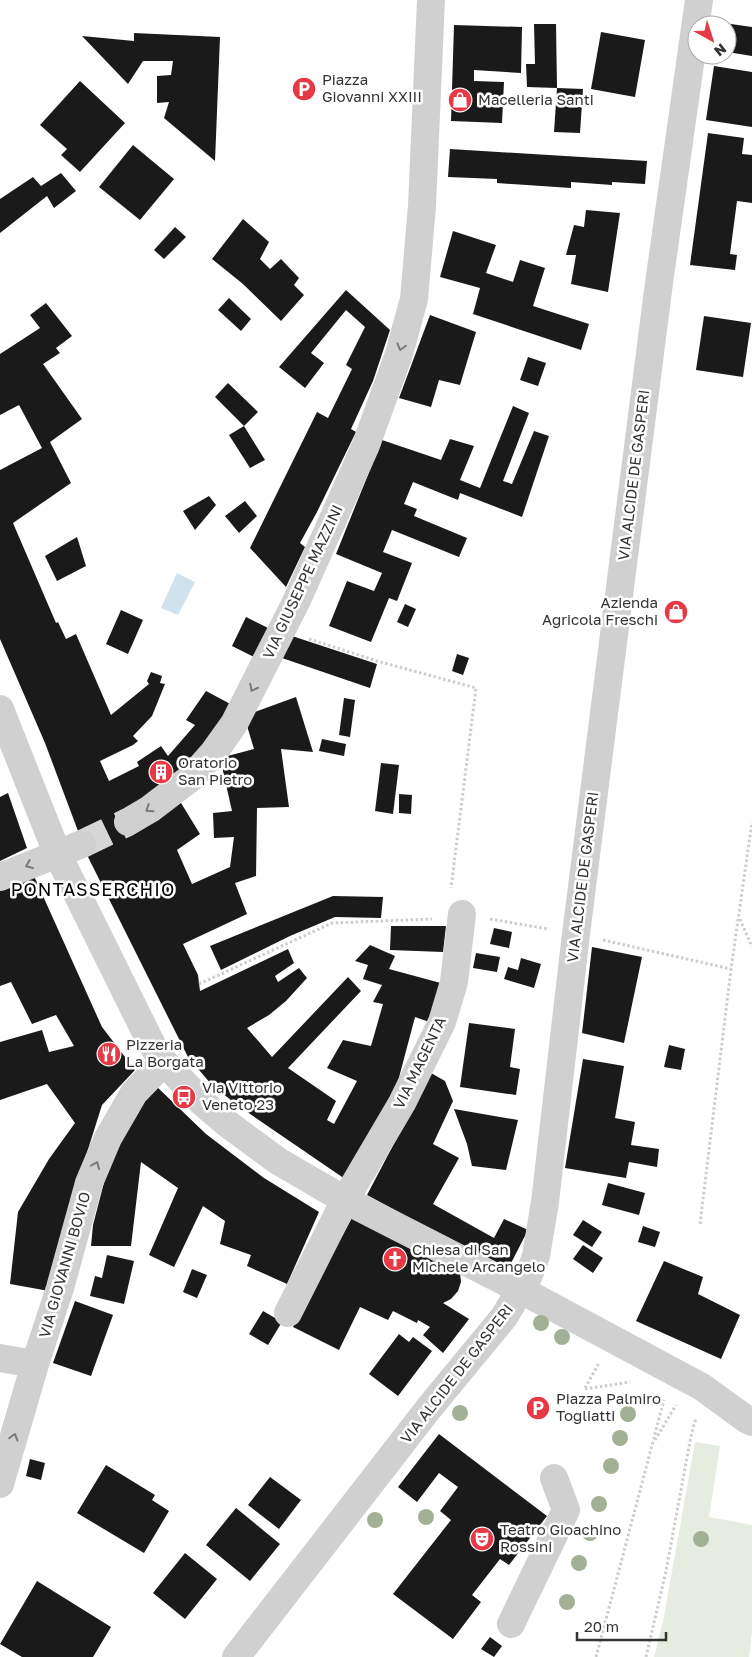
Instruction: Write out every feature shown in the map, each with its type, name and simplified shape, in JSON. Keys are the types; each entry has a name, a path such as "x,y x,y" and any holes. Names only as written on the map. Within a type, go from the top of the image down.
{"street":[{"name":"VIA GIUSEPPE MAZZINI","path":"128,822 150,809 192,777 214,752 234,724 297,600 366,444 399,354 414,299 422,206 431,0"},
{"name":"VIA ALCIDE DE GASPERI","path":"236,1657 429,1408 504,1317 521,1290 536,1256 544,1211 576,934 659,283 699,0"},
{"path":"0,709 70,848 139,1020 164,1062 192,1092 226,1122 278,1160 345,1200 521,1290 678,1382 702,1387 752,1422"},
{"path":"0,877 70,848"},
{"name":"VIA MAGENTA","path":"288,1313 345,1200 402,1103 442,1022 454,982 462,914"},
{"name":"VIA GIOVANNI BOVIO","path":"0,1484 35,1364 60,1288 89,1183 108,1138 134,1093 164,1062"},
{"path":"0,1358 35,1364"},
{"path":"511,1624 566,1510 554,1478"}],"path":[{"path":"282,630 377,661 476,688 451,890"},
{"path":"700,1224 731,969 752,822"},
{"path":"199,984 332,923 448,918 462,914 576,934 731,969"},
{"path":"739,918 752,947"},
{"path":"603,1357 585,1389 630,1382"},
{"path":"652,1444 678,1382"},
{"path":"596,1657 652,1444 678,1382"},
{"path":"646,1657 666,1571 691,1436"}],"shaded area":[{"path":"695,1442 720,1446 709,1517 752,1525 752,1632 749,1657 654,1657 663,1622"}],"water":[{"path":"177,573 195,582 178,615 161,608"}],"building":[{"path":"534,24 556,24 557,88 527,87 526,64 535,64"},
{"path":"454,25 522,27 521,73 474,70 474,81 504,82 502,123 451,121"},
{"path":"737,25 752,27 752,56 737,54"},
{"path":"601,32 645,40 635,97 591,89"},
{"path":"134,33 220,37 215,161 164,118 169,102 157,103 157,76 171,75 173,61 143,61 128,84 82,36 134,41"},
{"path":"714,66 752,72 752,127 706,120"},
{"path":"80,81 125,123 80,172 61,155 67,149 40,125"},
{"path":"557,88 583,89 580,133 554,132"},
{"path":"708,133 744,138 742,154 752,155 752,203 737,201 730,254 737,255 735,270 690,265"},
{"path":"133,145 174,179 140,220 99,187"},
{"path":"450,149 647,161 645,184 612,182 612,185 571,182 571,188 497,183 497,179 448,177"},
{"path":"61,173 76,191 54,208 47,196 0,233 0,199 33,177 41,186"},
{"path":"586,210 620,213 608,292 571,284 576,255 566,255 574,225 584,227"},
{"path":"243,219 269,242 260,259 270,269 281,259 299,278 294,285 304,295 281,321 243,284 212,259"},
{"path":"175,227 186,237 164,259 154,250"},
{"path":"453,231 496,245 486,273 513,282 520,260 545,268 533,306 589,324 581,350 473,314 480,288 440,277"},
{"path":"346,290 390,330 373,381 351,429 356,432 300,543 305,547 286,587 250,548 317,412 328,418 352,369 346,365 365,327 346,310 311,353 324,363 305,388 279,367"},
{"path":"229,298 251,319 241,331 218,310"},
{"path":"46,303 72,336 56,348 60,353 43,364 82,419 50,442 71,483 13,523 56,623 58,622 66,639 76,634 111,715 149,684 147,681 151,672 162,676 160,683 165,684 152,716 133,736 138,741 100,761 109,781 139,766 137,762 161,746 168,756 195,725 186,720 206,691 236,707 178,798 200,834 177,850 192,884 230,867 234,837 214,838 213,813 232,811 220,758 254,749 244,716 296,697 313,752 281,749 289,807 257,808 256,876 235,883 247,914 183,944 198,975 200,991 288,949 294,963 275,976 278,982 299,968 307,978 286,1001 269,1015 247,1028 272,1057 348,977 361,991 288,1068 336,1101 327,1120 334,1124 357,1081 327,1068 343,1040 371,1046 383,1004 373,1002 382,985 363,979 368,965 355,961 370,945 395,956 389,969 448,985 435,1024 415,1017 392,1104 345,1179 237,1105 211,1084 188,1057 87,855 45,743 0,639 0,470 42,448 19,405 0,415 0,354 40,328 30,315"},
{"path":"430,315 476,332 460,385 439,380 431,407 399,398"},
{"path":"704,316 751,323 743,377 696,370"},
{"path":"528,357 546,363 538,386 520,380"},
{"path":"228,383 258,412 244,426 215,397"},
{"path":"513,406 529,413 503,481 512,484 534,431 549,436 522,517 460,493 458,500 413,482 404,504 417,509 414,516 467,538 459,557 392,530 383,552 412,563 397,601 389,598 371,642 329,626 347,581 374,591 382,573 336,554 382,440 441,460 450,439 474,446 460,480 480,488"},
{"path":"244,426 265,460 250,468 229,435"},
{"path":"209,496 216,505 195,530 183,511"},
{"path":"245,501 257,516 239,533 225,516"},
{"path":"77,537 86,566 57,581 45,556"},
{"path":"405,604 416,609 408,627 397,622"},
{"path":"121,610 143,620 128,654 106,644"},
{"path":"246,617 270,629 256,658 232,646"},
{"path":"289,635 377,664 370,688 279,657"},
{"path":"457,654 469,658 463,675 452,671"},
{"path":"344,698 355,700 350,737 339,735"},
{"path":"322,739 346,744 344,756 319,751"},
{"path":"381,763 399,765 393,814 375,811"},
{"path":"8,793 27,848 0,861 0,797"},
{"path":"399,794 412,795 411,814 399,813"},
{"path":"34,876 102,1027 135,1070 102,1105 79,1178 49,1291 10,1284 18,1212 49,1159 75,1123 47,1084 0,1100 0,1042 42,1030 49,1052 74,1046 56,1015 32,1024 11,982 0,986 0,890"},
{"path":"333,896 383,897 381,918 335,917 290,936 221,970 210,946"},
{"path":"391,926 446,926 443,952 390,950"},
{"path":"494,928 512,932 509,948 490,944"},
{"path":"592,947 642,957 624,1043 582,1033"},
{"path":"476,953 500,957 497,972 473,968"},
{"path":"521,958 541,964 534,988 504,979 508,967 518,970"},
{"path":"469,1023 515,1029 510,1067 520,1069 516,1095 460,1087"},
{"path":"669,1045 685,1049 681,1070 664,1067"},
{"path":"583,1059 624,1066 615,1118 635,1122 631,1145 659,1149 657,1167 629,1162 626,1178 565,1168"},
{"path":"431,1073 445,1081 453,1101 433,1144 459,1158 433,1204 494,1238 504,1219 528,1230 507,1271 367,1195"},
{"path":"155,1085 206,1134 264,1178 319,1212 287,1284 247,1266 251,1255 220,1244 225,1221 203,1206 174,1267 149,1255 178,1188 141,1162 131,1246 91,1246 93,1225 115,1140"},
{"path":"454,1109 518,1120 506,1170 472,1166 467,1144"},
{"path":"608,1183 645,1193 639,1215 602,1205"},
{"path":"354,1214 460,1273 461,1282 458,1291 451,1299 443,1303 469,1319 443,1353 423,1335 430,1327 418,1320 417,1323 393,1311 388,1320 360,1307 339,1350 293,1327"},
{"path":"583,1220 602,1232 592,1247 573,1235"},
{"path":"643,1226 660,1232 655,1247 638,1242"},
{"path":"583,1245 603,1258 593,1273 573,1259"},
{"path":"107,1255 134,1261 124,1304 90,1296 95,1276 102,1278"},
{"path":"664,1261 703,1277 698,1294 740,1315 721,1359 636,1321"},
{"path":"192,1269 207,1275 197,1298 183,1292"},
{"path":"75,1301 113,1315 91,1376 53,1363"},
{"path":"263,1311 282,1322 268,1345 249,1334"},
{"path":"399,1334 409,1342 413,1337 432,1351 398,1396 369,1374"},
{"name":"Teatro Gioachino Rossini","path":"439,1434 547,1516 509,1565 500,1559 472,1595 481,1602 453,1639 393,1594 451,1520 440,1511 458,1487 439,1473 417,1502 398,1487"},
{"path":"30,1459 45,1463 41,1480 26,1476"},
{"path":"106,1465 155,1495 152,1500 169,1511 144,1553 77,1513"},
{"path":"270,1477 301,1500 279,1529 248,1505"},
{"path":"236,1508 280,1544 250,1581 206,1545"},
{"path":"185,1553 217,1579 185,1619 153,1593"},
{"path":"37,1581 111,1627 93,1657 22,1657 0,1644"},
{"path":"490,1637 502,1646 494,1657 481,1649"}],"tunnel":[{"path":"82,844 128,822"}],"place":[{"name":"Piazza Giovanni XXIII","path":"304,89"},
{"name":"Macelleria Santi","path":"460,100"},
{"name":"Azienda Agricola Freschi","path":"676,612"},
{"name":"Oratorio San Pietro","path":"161,772"},
{"name":"Pizzeria La Borgata","path":"109,1054"},
{"name":"Via Vittorio Veneto 23","path":"184,1097"},
{"name":"Chiesa di San Michele Arcangelo","path":"395,1259"},
{"name":"Piazza Palmiro Togliatti","path":"538,1408"},
{"name":"Teatro Gioachino Rossini","path":"482,1539"}],"district":[{"name":"PONTASSERCHIO","path":"93,890"}]}
